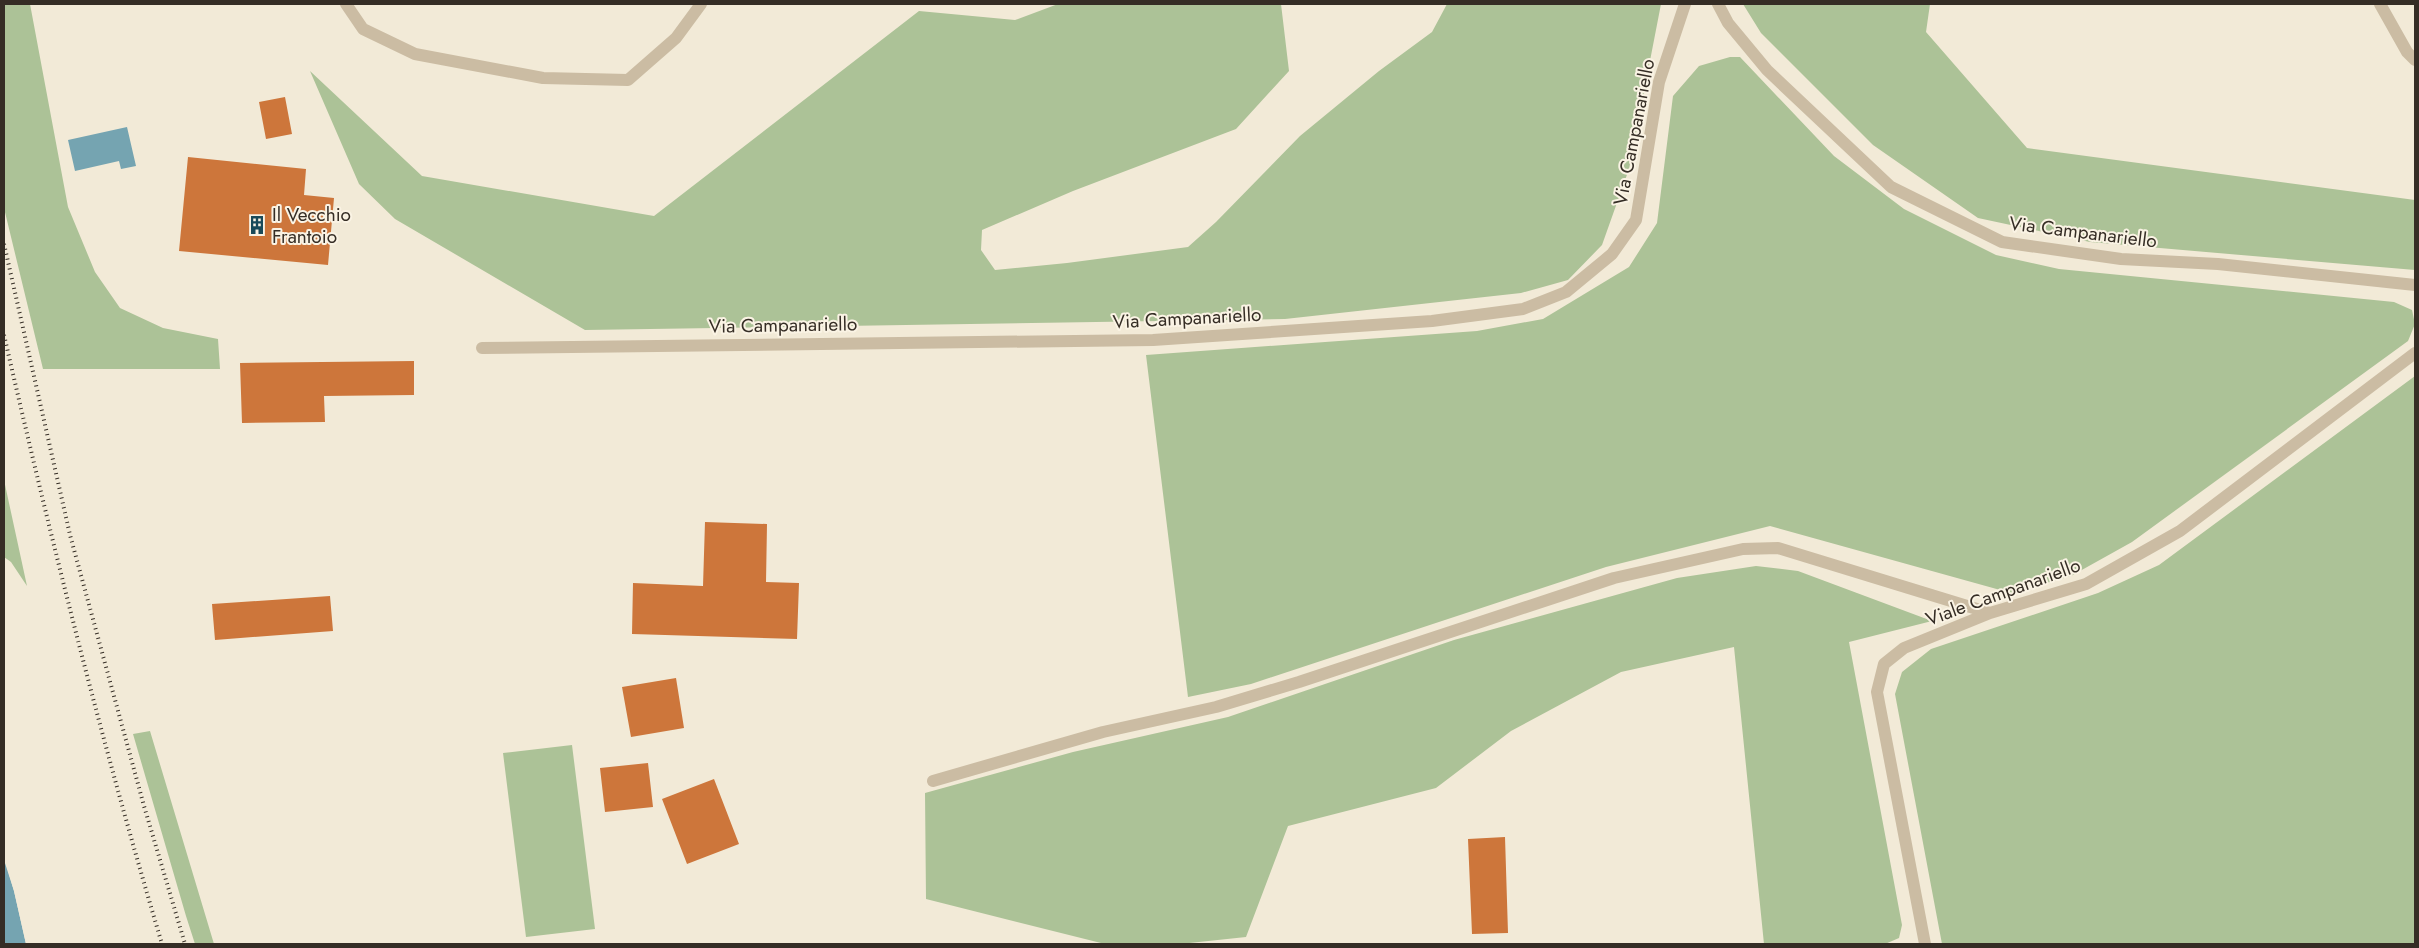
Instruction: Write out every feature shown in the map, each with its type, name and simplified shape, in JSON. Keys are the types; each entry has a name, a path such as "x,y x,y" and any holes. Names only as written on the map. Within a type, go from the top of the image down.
{"street":[{"path":"346,4 363,29 415,54 543,78 628,80 676,38 701,4"},
{"name":"Via Campanariello","path":"482,348 1153,340 1432,321 1523,309 1566,292 1612,254 1636,220 1659,82 1686,4"},
{"name":"Via Campanariello","path":"1718,4 1728,23 1767,70 1891,187 2002,242 2121,259 2218,264 2415,285"},
{"path":"2380,4 2407,52 2415,60"},
{"name":"Viale Campanariello","path":"1925,944 1877,692 1884,664 1904,648 1990,613 2086,584 2180,531 2415,352"},
{"path":"933,782 1103,732 1216,707 1300,682 1614,578 1743,549 1778,548 1990,613"}],"green space":[{"path":"4,4 30,4 68,207 95,272 120,308 163,328 218,339 220,369 43,369 4,208"},
{"path":"1058,4 1281,4 1289,71 1236,129 1073,191 982,230 981,250 995,270 1067,263 1188,247 1216,222 1300,136 1379,71 1432,32 1447,4 1661,4 1629,169 1602,245 1568,280 1521,293 1285,319 585,330 395,219 359,184 310,71 422,176 654,216 919,11 1015,20"},
{"path":"1743,4 1930,4 1926,32 2027,148 2415,200 2415,270 2090,242 1978,218 1873,145 1761,33"},
{"path":"1730,57 1740,57 1834,156 1904,209 1996,255 2059,269 2394,302 2412,310 2415,324 2408,341 2132,542 2071,576 2011,593 1770,526 1606,567 1251,684 1188,697 1146,355 1477,331 1543,319 1629,267 1657,223 1673,96 1699,66"},
{"path":"2415,376 2415,944 1942,944 1895,694 1902,672 1931,649 2098,593 2159,565"},
{"path":"4,480 27,586 11,562 4,557"},
{"path":"1756,566 1798,571 1932,621 1849,642 1902,925 1899,938 1885,944 1764,944 1734,647 1621,672 1511,731 1436,788 1288,826 1246,937 1180,944 1105,944 926,899 925,793 1073,752 1228,717 1454,640 1677,578"},
{"path":"150,731 214,944 195,944 186,916 133,734"},
{"path":"572,745 595,929 526,937 503,753"}],"water":[{"path":"127,127 136,166 121,169 119,161 75,171 68,140"},
{"path":"4,860 14,891 26,944 4,944"}],"pier":[{"path":"4,857 17,890 29,944 26,944"}],"building":[{"path":"285,97 292,134 266,139 259,102"},
{"name":"Il Vecchio Frantoio","path":"188,157 306,169 304,195 334,198 328,265 179,251"},
{"path":"414,361 414,395 324,396 325,422 242,423 240,363"},
{"path":"705,522 767,524 766,582 799,583 797,639 632,634 633,583 703,586"},
{"path":"330,596 333,631 215,640 212,604"},
{"path":"676,678 684,728 631,737 622,687"},
{"path":"648,763 653,807 605,812 600,768"},
{"path":"714,779 739,844 687,864 662,799"},
{"path":"1505,837 1508,933 1472,934 1468,839"}],"railway":[{"path":"4,244 70,535 144,806 185,944"},
{"path":"4,335 78,641 162,944"}],"place":[{"name":"Il Vecchio Frantoio","path":"257,225"}]}
